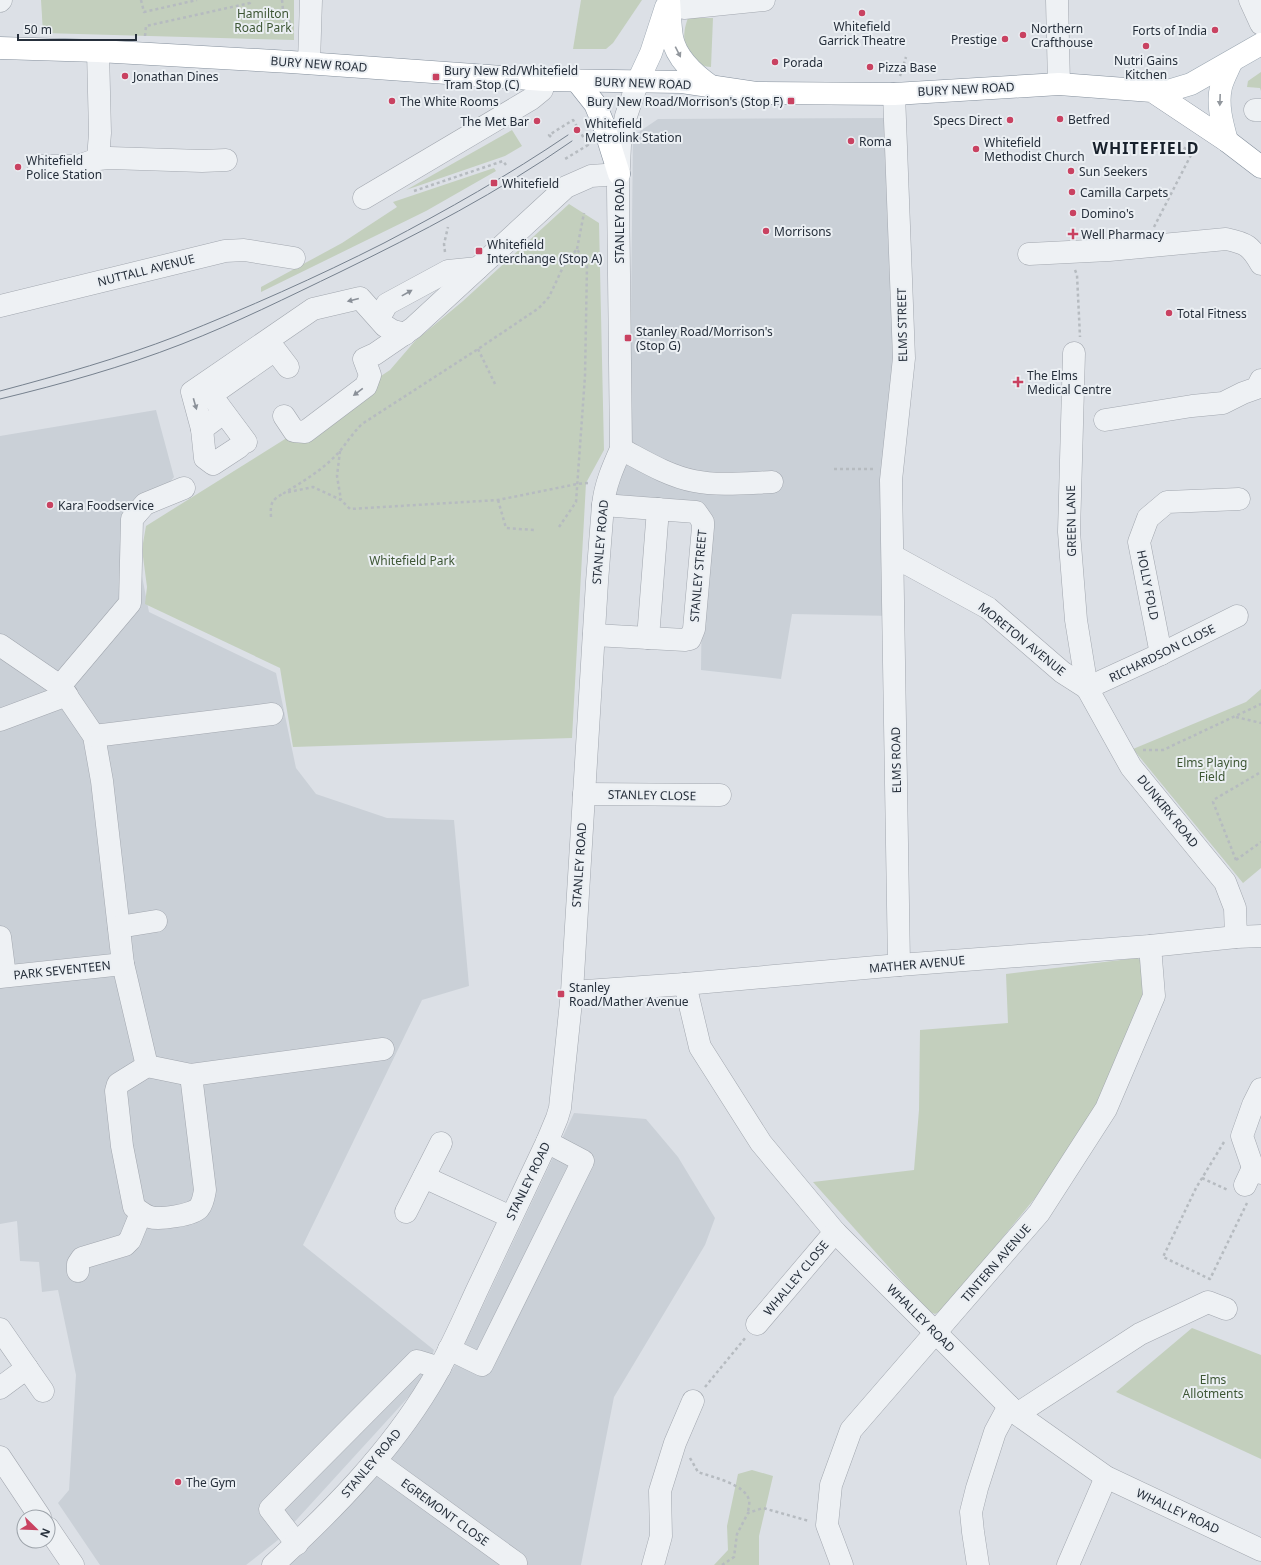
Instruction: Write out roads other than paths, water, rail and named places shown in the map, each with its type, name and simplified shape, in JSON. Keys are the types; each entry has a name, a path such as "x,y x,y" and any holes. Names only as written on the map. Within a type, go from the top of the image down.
{"main road":[{"path":"638,81 651,53 669,0"},
{"path":"669,0 672,38 676,51 689,68 712,87"},
{"path":"1152,91 1171,90 1191,84 1231,63 1261,44"},
{"name":"BURY NEW ROAD","path":"0,48 98,51 309,63 545,80 682,82 756,93 894,94 1059,84 1152,91 1227,141 1261,167"},
{"path":"1227,141 1221,118 1220,99 1222,86 1231,63"},
{"path":"576,80 595,104 603,123 619,174"}],"street":[{"path":"309,63 311,0"},
{"path":"669,0 684,8 764,0"},
{"path":"1057,0 1059,84"},
{"path":"1250,0 1261,24"},
{"path":"98,51 100,133 98,159"},
{"path":"364,198 531,99 542,90 545,80"},
{"name":"STANLEY ROAD","path":"274,1565 336,1504 375,1461 412,1414 445,1359 558,1118 572,992 604,493 621,449 620,146 626,116 638,81"},
{"name":"ELMS STREET","path":"893,556 891,480 904,358 894,94"},
{"path":"39,166 78,166 98,159 110,158 202,161 226,160"},
{"path":"284,416 294,431 305,432 366,386 370,375 364,359 405,334 566,186 591,176 619,174"},
{"path":"1029,254 1154,246 1226,239 1243,243 1255,253 1261,264"},
{"name":"NUTTALL AVENUE","path":"0,306 225,251 244,250 262,262 294,258"},
{"path":"378,318 387,304 448,271 478,268"},
{"path":"288,367 275,350 211,395 242,445 214,464 205,458 210,423 192,392 313,309 360,298 385,326 405,334"},
{"name":"GREEN LANE","path":"1074,357 1069,532 1076,620 1087,688"},
{"path":"1105,420 1192,406 1223,403 1257,388 1261,380"},
{"path":"621,449 665,471 695,481 733,484 772,482"},
{"path":"0,720 64,690 130,603 132,519 145,504 184,488"},
{"name":"HOLLY FOLD","path":"1161,654 1139,542 1148,518 1167,502 1239,499"},
{"name":"STANLEY STREET","path":"594,635 685,640 690,638 693,635 703,528 703,522 696,512 603,505"},
{"path":"648,638 658,509"},
{"name":"MORETON AVENUE","path":"893,556 988,608 1062,672 1087,688"},
{"name":"ELMS ROAD","path":"893,556 898,965"},
{"name":"RICHARDSON CLOSE","path":"1087,688 1161,654 1237,616"},
{"path":"0,645 64,690 94,736 102,781 123,964 147,1066"},
{"name":"DUNKIRK ROAD","path":"1087,688 1132,767 1226,882 1235,908 1236,937"},
{"path":"94,736 272,714"},
{"name":"STANLEY CLOSE","path":"584,794 720,796"},
{"path":"119,927 156,921"},
{"name":"MATHER AVENUE","path":"572,992 1261,936"},
{"path":"0,937 3,976"},
{"name":"TINTERN AVENUE","path":"842,1565 827,1525 831,1485 851,1430 1039,1213 1106,1109 1154,996 1150,946"},
{"name":"PARK SEVENTEEN","path":"3,976 123,964"},
{"name":"WHALLEY ROAD","path":"685,984 700,1047 761,1143 836,1232 1013,1410 1106,1477 1261,1550"},
{"path":"191,1075 205,1190 202,1201 198,1209 190,1214 151,1218 141,1213 134,1207 122,1146 116,1091 118,1084 147,1066 191,1075 383,1049"},
{"path":"1247,1183 1242,1136 1253,1105 1261,1089"},
{"path":"297,1544 270,1509 417,1362 445,1359 482,1365 583,1161 547,1142"},
{"path":"406,1212 441,1143"},
{"path":"424,1177 511,1217"},
{"path":"78,1271 78,1264 82,1258 125,1245 130,1240 141,1213"},
{"name":"WHALLEY CLOSE","path":"757,1324 836,1232"},
{"path":"978,1565 971,1512 995,1432 1013,1410 1140,1334 1208,1302 1226,1309"},
{"path":"0,1329 43,1391"},
{"path":"0,1388 27,1368"},
{"path":"653,1565 661,1536 660,1491 675,1443 693,1401"},
{"path":"0,1457 35,1509"},
{"name":"EGREMONT CLOSE","path":"375,1461 516,1563"},
{"path":"1068,1565 1106,1477"},
{"path":"56,1540 73,1565"}],"tram line":[{"path":"0,391 134,352 177,336 282,292 359,256 431,218 478,192 568,135"},
{"path":"0,399 115,368 182,344 242,319 340,272 459,211 516,178 572,141"}],"place":[{"name":"Whitefield Garrick Theatre","path":"862,13"},
{"name":"Forts of India","path":"1215,30"},
{"name":"Northern Crafthouse","path":"1023,35"},
{"name":"Prestige","path":"1005,39"},
{"name":"Nutri Gains Kitchen","path":"1146,46"},
{"name":"Porada","path":"775,62"},
{"name":"Pizza Base","path":"870,67"},
{"name":"Jonathan Dines","path":"125,76"},
{"name":"Bury New Rd/Whitefield Tram Stop (C)","path":"436,77"},
{"name":"The White Rooms","path":"392,101"},
{"name":"Bury New Road/Morrison's (Stop F)","path":"791,101"},
{"name":"Betfred","path":"1060,119"},
{"name":"Specs Direct","path":"1010,120"},
{"name":"The Met Bar","path":"537,121"},
{"name":"Whitefield Metrolink Station","path":"577,130"},
{"name":"Roma","path":"851,141"},
{"name":"Whitefield Methodist Church","path":"976,149"},
{"name":"Whitefield Police Station","path":"18,167"},
{"name":"Sun Seekers","path":"1071,171"},
{"name":"Whitefield","path":"494,183"},
{"name":"Camilla Carpets","path":"1072,192"},
{"name":"Domino's","path":"1073,213"},
{"name":"Morrisons","path":"766,231"},
{"name":"Well Pharmacy","path":"1073,234"},
{"name":"Whitefield Interchange (Stop A)","path":"479,251"},
{"name":"Total Fitness","path":"1169,313"},
{"name":"Stanley Road/Morrison's (Stop G)","path":"628,338"},
{"name":"The Elms Medical Centre","path":"1018,382"},
{"name":"Kara Foodservice","path":"50,505"},
{"name":"Stanley Road/Mather Avenue","path":"561,994"},
{"name":"The Gym","path":"178,1482"}],"district":[{"name":"WHITEFIELD","path":"1146,148"}],"park label":[{"name":"Hamilton Road Park","path":"263,20"},
{"name":"Whitefield Park","path":"412,560"},
{"name":"Elms Playing Field","path":"1212,769"},
{"name":"Elms Allotments","path":"1213,1386"}]}
